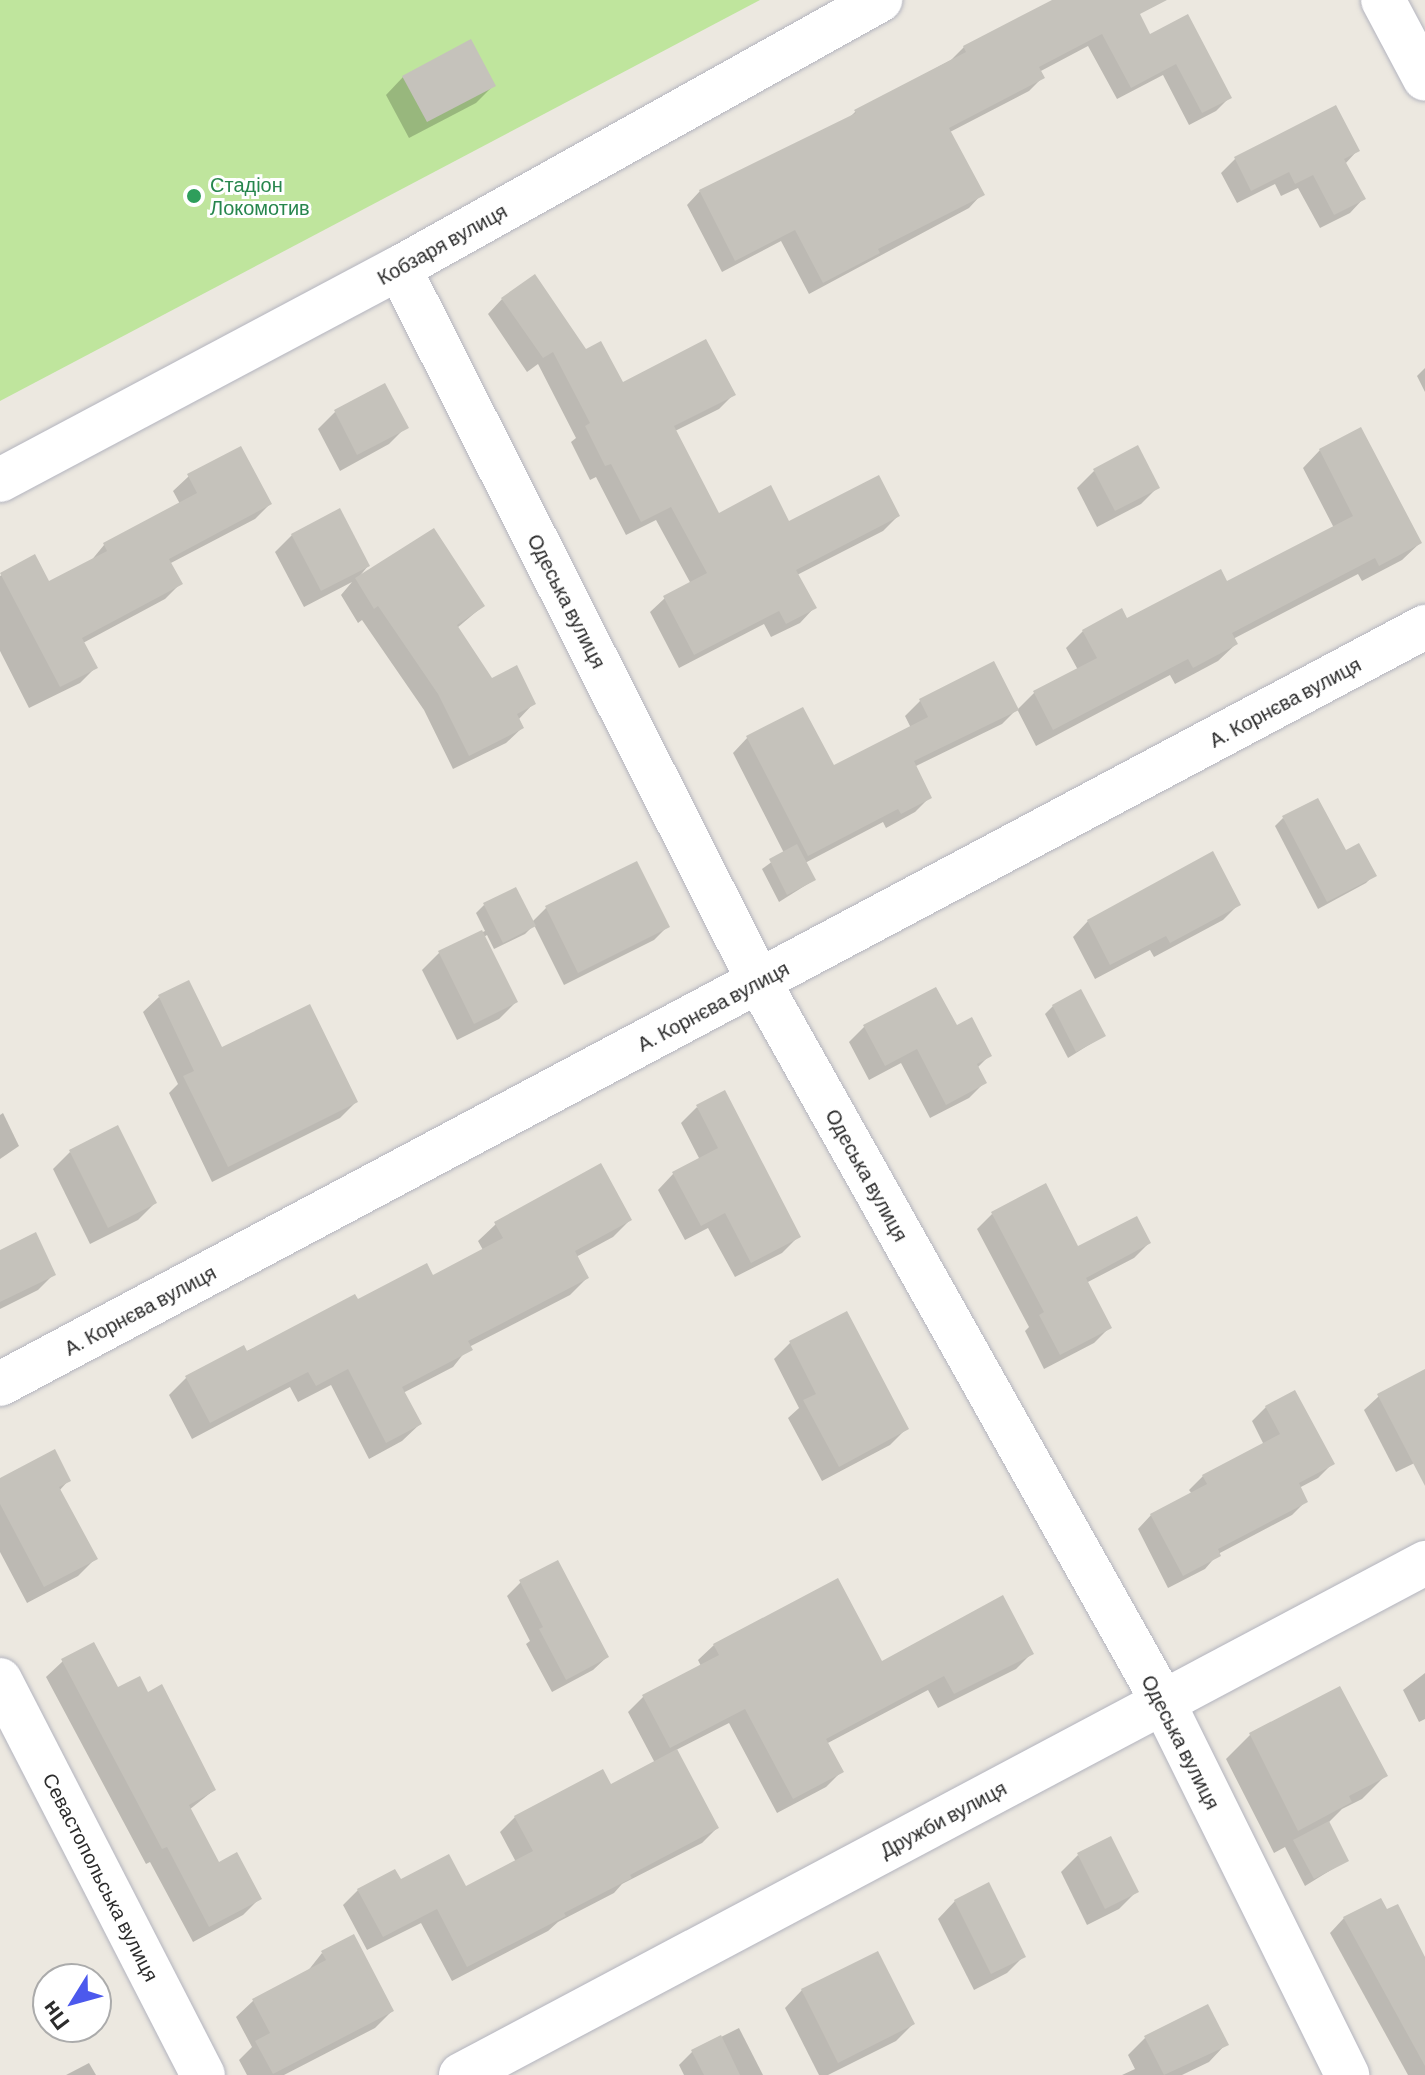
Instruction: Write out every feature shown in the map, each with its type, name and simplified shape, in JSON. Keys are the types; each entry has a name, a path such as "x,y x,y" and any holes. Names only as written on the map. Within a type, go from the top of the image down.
{"street":[{"name":"Кобзаря вулиця","path":"0,480 399,268 880,0"},
{"path":"1383,0 1425,79"},
{"name":"Одеська вулиця","path":"399,268 759,982 1163,1702 1347,2075"},
{"name":"А. Корнєва вулиця","path":"0,1384 1425,627"},
{"name":"Дружби вулиця","path":"461,2075 1425,1563"},
{"name":"Севастопольська вулиця","path":"0,1680 203,2075"}],"green space":[{"name":"Стадіон Локомотив","path":"0,0 760,0 0,401"}],"building":[{"path":"1052,0 1167,0 1140,14 1150,34 1188,14 1232,98 1202,113 1176,64 1131,88 1102,34 1039,67 1045,78 949,128 985,195 878,249 880,253 823,283 795,230 735,261 699,190 856,113 854,110 966,52 963,46"},
{"path":"471,39 496,86 427,122 402,76"},
{"path":"1336,105 1360,151 1344,159 1366,199 1334,215 1313,175 1295,184 1289,172 1251,191 1234,157"},
{"path":"535,274 586,349 601,341 623,382 706,339 736,395 674,426 719,513 771,485 789,521 879,475 900,516 796,570 817,608 786,624 779,611 694,655 663,596 707,573 671,507 641,522 611,464 605,466 585,426 590,423 553,352 543,358 501,298"},
{"path":"385,383 409,428 357,455 334,410"},
{"path":"1361,427 1422,543 1379,566 1375,558 1232,633 1238,644 1193,668 1188,659 1053,730 1033,691 1097,658 1082,630 1122,608 1127,618 1221,569 1227,581 1353,516 1319,449"},
{"path":"1138,445 1160,488 1115,511 1093,469"},
{"path":"241,446 272,504 169,559 183,584 82,638 98,668 60,687 0,573 35,554 49,581 107,551 103,543 197,493 187,474"},
{"path":"340,508 370,566 321,591 291,534"},
{"path":"434,528 485,606 457,625 492,678 517,665 536,704 517,714 524,728 469,756 438,694 378,606 374,609 355,578"},
{"path":"994,661 1019,710 914,761 932,798 901,814 898,809 808,856 746,736 803,707 834,765 928,717 919,699"},
{"path":"1318,798 1346,850 1359,843 1377,876 1327,902 1282,816"},
{"path":"797,844 816,880 787,895 769,859"},
{"path":"1213,851 1241,905 1170,943 1166,936 1110,965 1087,920"},
{"path":"637,861 670,927 578,973 545,906"},
{"path":"516,887 536,926 503,943 483,903"},
{"path":"482,930 518,1002 474,1024 438,951"},
{"path":"189,980 222,1047 310,1004 358,1102 228,1167 183,1076 194,1071 158,995"},
{"path":"936,987 957,1025 972,1017 992,1056 977,1064 987,1083 946,1105 917,1049 885,1066 863,1025"},
{"path":"1081,989 1106,1036 1076,1052 1052,1005"},
{"path":"725,1090 801,1237 751,1263 725,1213 701,1226 672,1172 718,1148 696,1105"},
{"path":"118,1125 157,1203 108,1228 69,1150"},
{"path":"601,1163 632,1220 575,1251 589,1278 468,1341 473,1350 402,1387 422,1424 386,1443 348,1369 316,1386 308,1372 210,1423 185,1376 244,1345 247,1351 355,1294 358,1299 427,1263 433,1275 503,1238 494,1222"},
{"path":"1046,1183 1078,1246 1137,1216 1151,1243 1086,1278 1112,1328 1060,1355 1039,1315 1044,1312 991,1212"},
{"path":"36,1232 56,1275 0,1302 0,1250"},
{"path":"847,1311 909,1429 839,1467 803,1400 816,1394 789,1341"},
{"path":"1425,1369 1425,1486 1377,1394"},
{"path":"1295,1390 1335,1464 1299,1483 1308,1502 1218,1549 1221,1556 1183,1576 1150,1514 1207,1484 1202,1475 1280,1434 1265,1406"},
{"path":"55,1449 71,1481 59,1487 98,1559 44,1587 0,1504 0,1478"},
{"path":"558,1560 609,1657 566,1680 539,1629 543,1627 519,1580"},
{"path":"838,1578 882,1661 1003,1595 1034,1654 954,1694 944,1676 826,1739 844,1772 793,1799 745,1709 670,1748 642,1695 719,1655 713,1644"},
{"path":"94,1642 118,1687 140,1676 148,1692 162,1684 216,1790 189,1805 219,1862 237,1852 262,1899 209,1927 167,1847 162,1849 61,1659"},
{"path":"1340,1686 1388,1776 1349,1796 1352,1802 1298,1831 1249,1733"},
{"path":"677,1749 719,1828 630,1875 632,1878 564,1913 566,1916 467,1967 437,1909 383,1937 357,1889 395,1869 401,1879 449,1854 466,1886 533,1851 514,1816 603,1769 611,1784"},
{"path":"1329,1821 1349,1861 1314,1879 1293,1840"},
{"path":"1111,1836 1139,1892 1105,1909 1077,1853"},
{"path":"989,1882 1026,1957 991,1974 954,1900"},
{"path":"1381,1898 1387,1909 1398,1904 1425,1957 1425,2066 1343,1917"},
{"path":"354,1934 394,2011 273,2074 255,2041 270,2033 252,1999 326,1960 321,1951"},
{"path":"878,1951 915,2024 838,2063 801,1989"},
{"path":"1208,2004 1229,2045 1164,2075 1144,2036"},
{"path":"721,2035 740,2075 704,2075 691,2050"}],"place":[{"name":"Стадіон Локомотив","path":"194,196"}]}
